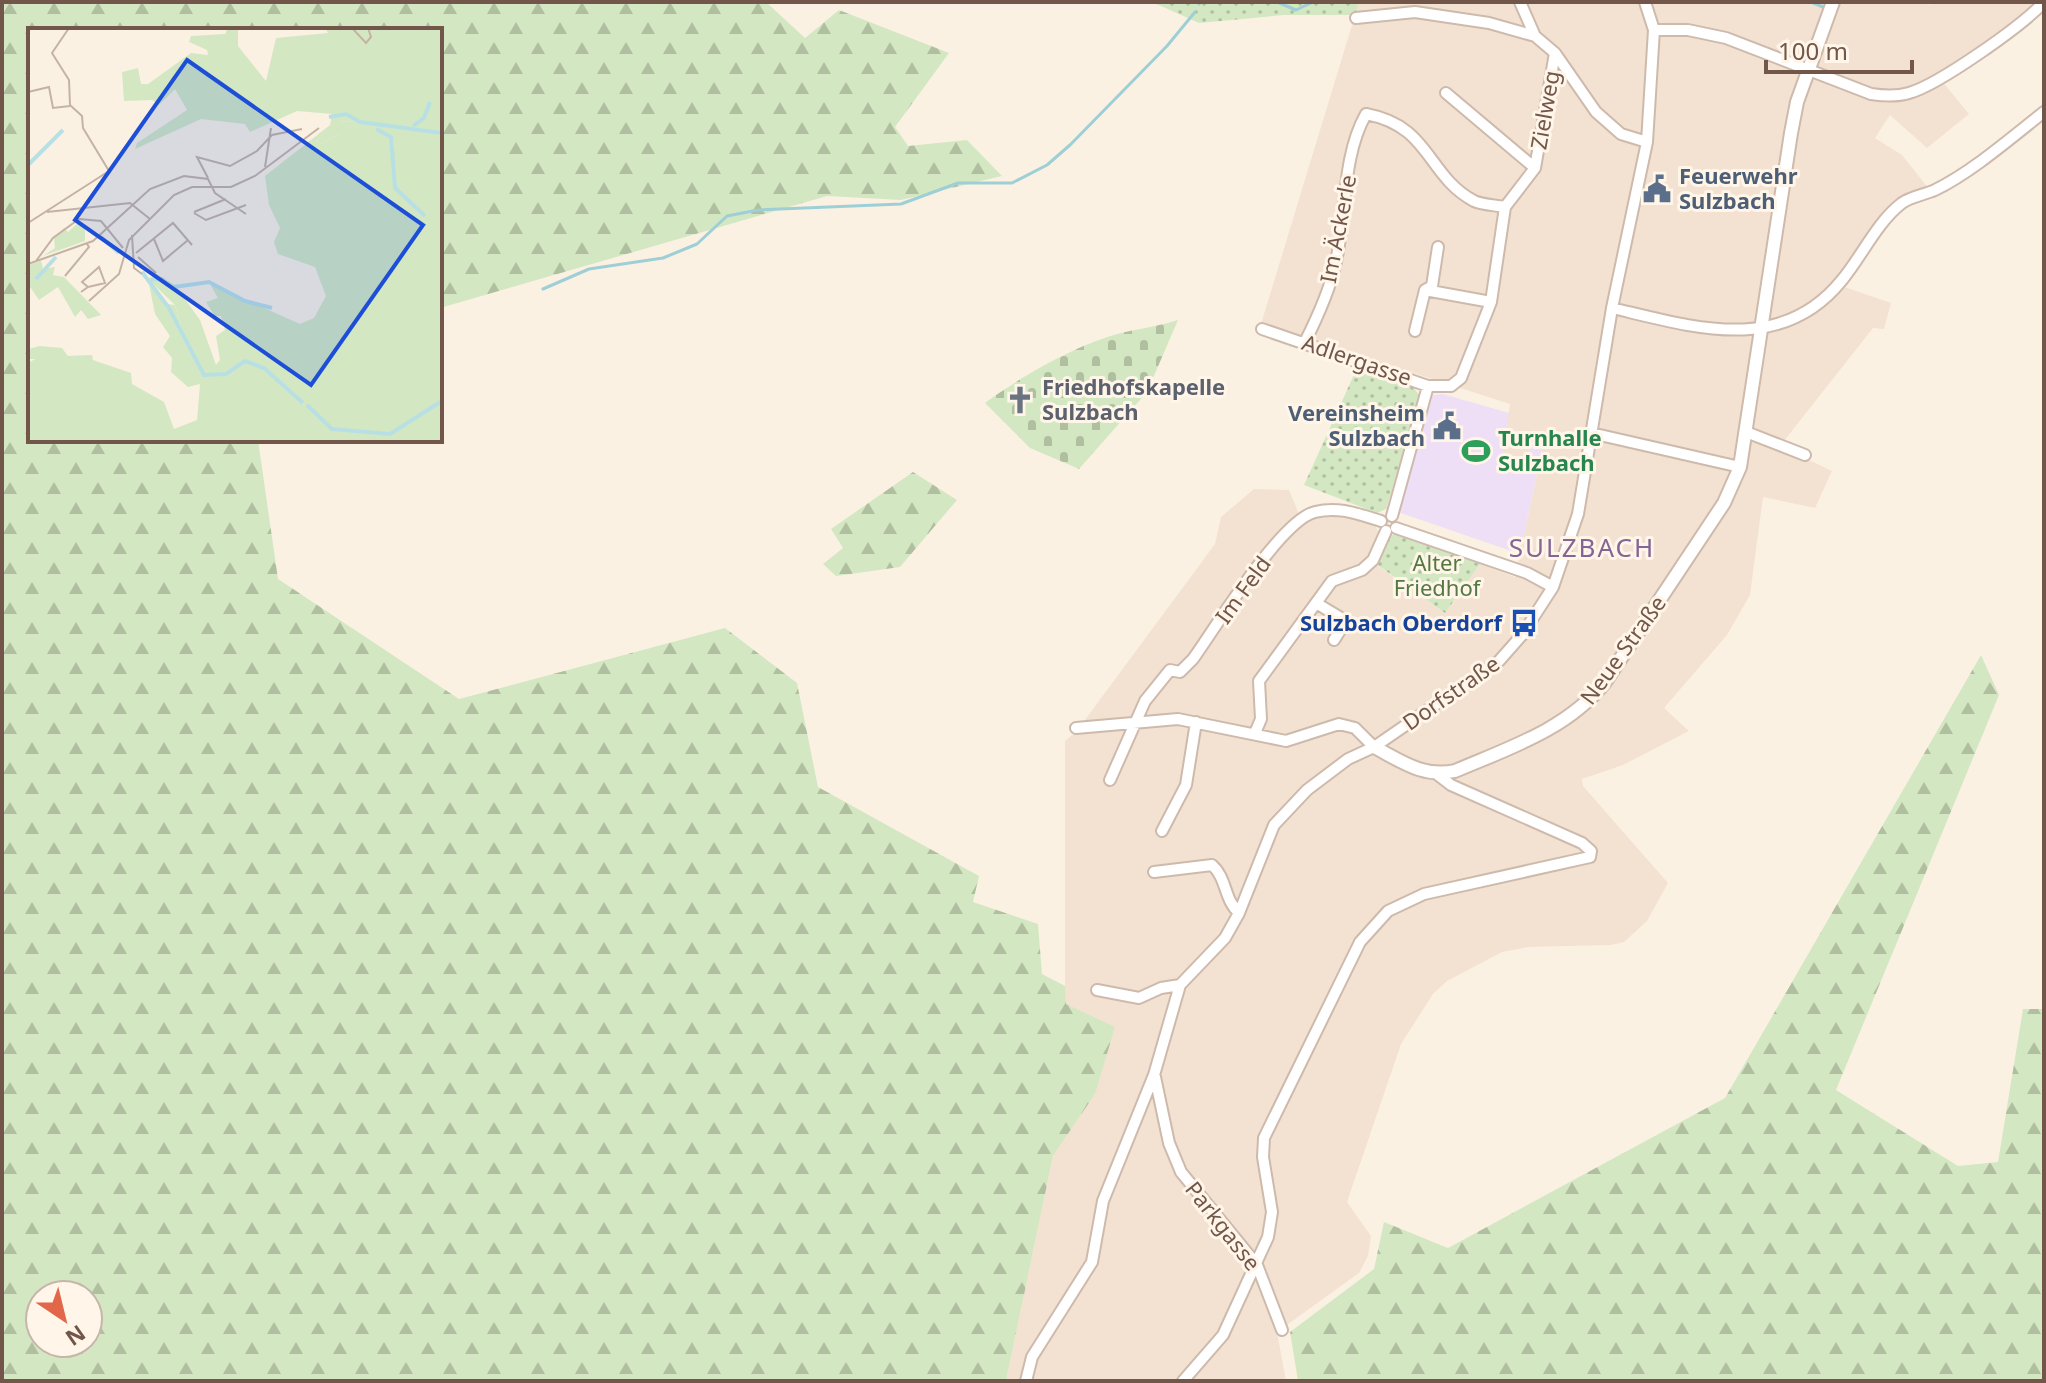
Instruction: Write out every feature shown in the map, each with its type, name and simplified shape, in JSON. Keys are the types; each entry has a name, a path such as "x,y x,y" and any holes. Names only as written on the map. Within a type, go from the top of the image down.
{"street":[{"path":"1520,2 1535,36"},
{"name":"Dorfstraße","path":"1026,1381 1032,1357 1092,1262 1103,1201 1154,1075 1180,985 1225,938 1239,913 1274,825 1307,790 1348,759 1374,747 1499,661 1522,635 1553,587 1578,514 1612,308 1647,142 1654,30 1645,2"},
{"name":"Neue Straße","path":"1438,775 1522,742 1561,722 1593,697 1724,503 1740,467 1791,133 1808,69 1833,2"},
{"path":"1654,30 1707,33 1871,94 1913,92 2028,19 2044,2"},
{"path":"1356,18 1415,12 1489,23 1535,36 1555,53 1596,112 1621,134 1647,142"},
{"name":"Zielweg","path":"1451,386 1461,378 1491,302 1505,207 1535,168 1555,53"},
{"name":"Zielweg","path":"1446,93 1535,168"},
{"path":"1612,308 1709,331 1778,326 1817,306 1841,282 1900,205 1936,189 2044,112"},
{"name":"Im Äckerle","path":"1305,342 1335,267 1351,163 1359,126 1366,114 1389,118 1415,136 1452,183 1476,202 1505,207"},
{"path":"1415,331 1425,290 1432,286 1438,247"},
{"path":"1425,290 1491,302"},
{"name":"Adlergasse","path":"1262,329 1428,386 1451,386"},
{"path":"1255,733 1261,719 1259,681 1332,581 1362,570 1373,560 1388,527 1397,521 1392,516 1428,386"},
{"path":"1746,432 1805,455"},
{"path":"1591,433 1740,467"},
{"name":"Im Feld","path":"1110,780 1145,701 1170,670 1180,672 1193,659 1285,531 1311,513 1348,510 1388,527 1527,573 1553,587"},
{"path":"1316,603 1346,621 1334,640"},
{"path":"1076,728 1178,719 1286,741 1339,724 1355,728 1374,747 1421,772 1438,775 1451,785 1582,843 1591,851 1590,857 1424,894 1388,911 1360,942 1264,1138 1263,1157 1272,1212 1268,1237 1257,1265 1223,1335 1183,1381"},
{"path":"1162,831 1186,785 1196,722"},
{"path":"1154,872 1212,865 1220,872 1232,907 1239,913"},
{"name":"Dorfstraße","path":"1097,990 1139,998 1161,988 1180,985"},
{"name":"Parkgasse","path":"1154,1075 1169,1143 1181,1172 1257,1265 1282,1330"}],"shaded area":[{"path":"1359,2 1927,2 1929,5 1934,2 2039,2 1937,75 1969,114 1927,148 1890,115 1875,138 1902,155 1929,189 1902,199 1836,284 1891,303 1884,329 1873,328 1780,446 1832,471 1815,508 1763,497 1750,595 1727,635 1664,708 1689,731 1623,765 1582,779 1583,786 1668,883 1647,921 1624,942 1611,945 1528,947 1502,952 1447,981 1433,994 1401,1044 1347,1202 1371,1236 1368,1256 1359,1273 1277,1332 1286,1381 1006,1381 1053,1156 1095,1094 1065,1004 1065,741 1076,732 1215,544 1221,517 1254,489 1289,490 1303,524 1316,518 1348,516 1376,527 1380,536 1369,560 1445,613 1480,564 1515,577 1543,446 1531,443 1526,458 1502,454 1510,404 1261,324"},
{"path":"1443,394 1509,413 1503,454 1526,458 1531,443 1543,445 1520,554 1395,511 1433,395"}],"green space":[{"path":"2,2 766,2 805,38 839,10 949,53 895,127 908,146 967,140 1002,176 901,200 827,196 442,307 442,28 28,28 28,442 258,442 278,579 459,699 725,628 797,683 818,787 979,876 973,902 1038,924 1042,974 1065,986 1066,1004 1115,1027 1095,1094 1053,1156 1006,1381 2,1381"},
{"path":"1152,2 1359,2 1355,15 1284,15 1199,23"},
{"path":"1178,320 1147,392 1079,469 1030,448 985,403 1035,370 1074,350 1112,336"},
{"path":"1357,368 1412,386 1421,397 1386,509 1377,513 1304,485"},
{"path":"913,472 957,500 900,567 836,576 823,564 843,548 831,529"},
{"name":"Alter Friedhof","path":"1397,533 1480,564 1445,613 1376,564 1390,536"},
{"path":"1981,655 1999,695 1836,1090 1958,1166 1998,1162 2023,1009 2044,1009 2044,1381 1298,1381 1290,1332 1374,1269 1384,1222 1448,1248 1725,1098"}],"waterway":[{"path":"1277,2 1296,10 1313,2"},
{"path":"1811,2 1823,7"},
{"path":"543,289 589,269 663,258 697,244 727,216 758,210 901,204 958,183 1012,183 1047,165 1070,145 1167,46 1195,12"}],"place":[{"name":"Feuerwehr Sulzbach","path":"1657,189"},
{"name":"Friedhofskapelle Sulzbach","path":"1020,400"},
{"name":"Vereinsheim Sulzbach","path":"1447,426"},
{"name":"Turnhalle Sulzbach","path":"1476,451"},
{"name":"Sulzbach Oberdorf","path":"1524,623"}],"district":[{"name":"SULZBACH","path":"1582,548"}]}
